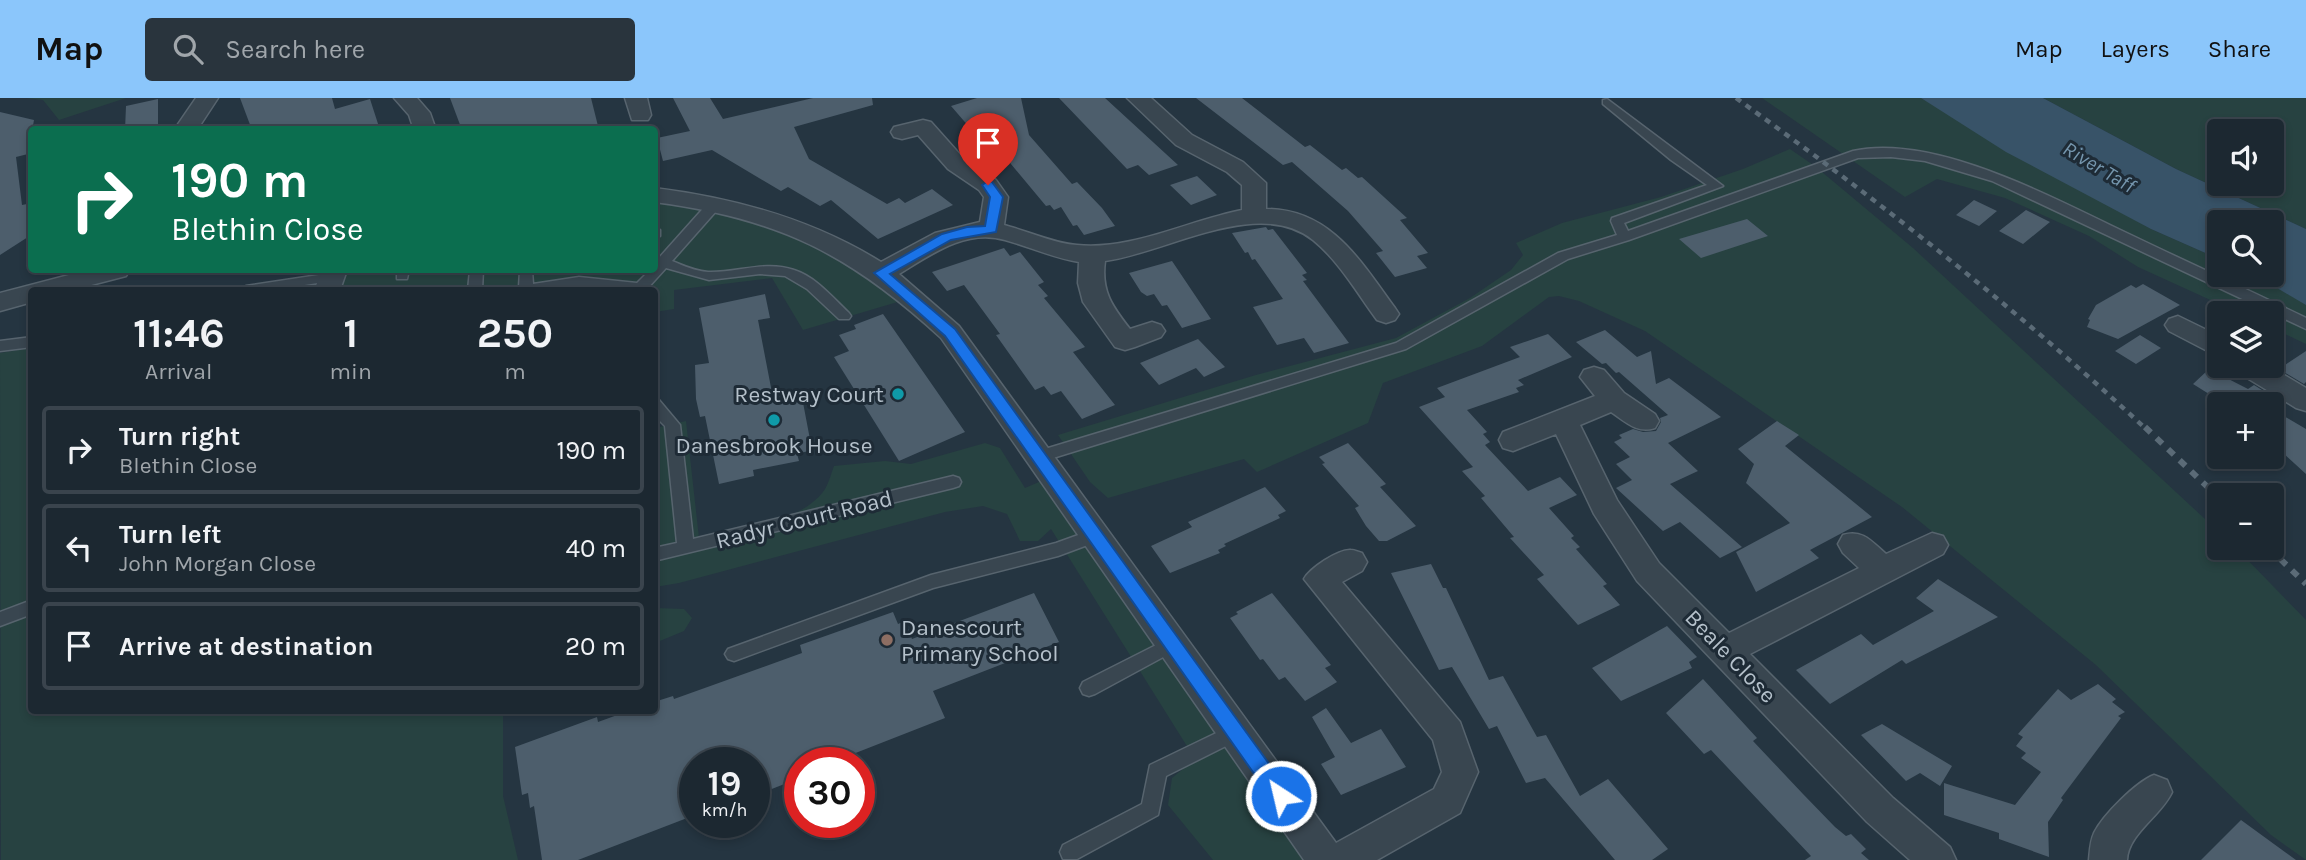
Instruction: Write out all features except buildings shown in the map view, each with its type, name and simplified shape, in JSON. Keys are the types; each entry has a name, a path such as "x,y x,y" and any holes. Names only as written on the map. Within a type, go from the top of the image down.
{"street":[{"path":"188,126 208,98"},
{"path":"405,98 419,113 424,126"},
{"path":"1138,98 1184,140 1235,167 1254,183 1254,215"},
{"path":"902,132 923,127 956,164 988,185 996,197 991,229"},
{"path":"658,196 758,215 808,234 881,273 950,332 1326,860"},
{"path":"881,273 947,237 967,231 991,229 1015,233 1061,252 1093,255 1136,249 1231,219 1254,215 1296,220 1324,235 1386,314"},
{"path":"1093,255 1088,278 1092,297 1125,341 1152,331"},
{"path":"53,287 106,273"},
{"path":"1344,300 1369,293"},
{"path":"0,302 28,294"},
{"path":"2178,325 2207,341"},
{"path":"1594,377 1614,400 1644,421"},
{"path":"2269,378 2306,401"},
{"path":"1513,440 1614,400"},
{"name":"Beale Close","path":"1564,422 1605,506 1648,572 1880,810 1937,860"},
{"path":"1854,544 1882,569"},
{"path":"1726,651 1932,545"},
{"path":"1342,860 1447,802 1460,772 1448,733 1320,579 1351,562"},
{"path":"2108,860 2109,842 2154,792"}],"lane":[{"path":"1607,102 1675,157 1717,186 1617,221 1624,237"},
{"path":"1040,456 1401,346 1563,256 1857,154 1908,154 1942,160 2031,194 2306,324"},
{"path":"658,268 713,206"},
{"path":"663,262 688,273 710,276 763,269 788,272 807,282 844,316"},
{"path":"642,287 654,273"},
{"path":"536,287 582,275 632,287"},
{"path":"269,287 331,279"},
{"path":"0,346 28,342"},
{"path":"658,409 672,425 686,548"},
{"name":"Radyr Court Road","path":"658,554 953,482"},
{"path":"734,654 931,582 1058,549 1095,535"},
{"path":"0,619 28,608"},
{"path":"1089,688 1172,644"},
{"path":"1070,852 1151,809 1157,771 1235,732"}],"green space":[{"path":"26,98 126,98 59,120 43,100"},
{"path":"1762,98 1921,98 2151,229 2207,254 2207,287 2276,287 2306,304 2306,344 2284,334 2284,301 2213,301 2138,267 2089,236 2005,198 1937,179 1905,197"},
{"path":"2043,98 2306,98 2306,229 2284,219 2284,210 2265,210 2234,196 2284,196 2284,119 2207,119 2207,183"},
{"path":"1790,149 1816,167 1913,248 2207,521 2207,560 2248,560 2306,620 2306,860 2271,835 2096,665 1902,507 1645,331 1579,301 1559,296 1549,297 1482,346 1383,383 1368,423 1257,472 1244,459 1108,498 1090,482 1058,435 1256,375 1396,338 1470,298 1511,270 1523,255 1516,243 1562,223 1661,197 1743,169"},
{"path":"658,196 758,215 911,298 803,330 772,278 674,290 674,309 658,312 658,287 328,287 334,273 658,273"},
{"path":"28,348 28,714 503,714 503,796 518,860 1,860 0,353"},
{"path":"686,421 699,538 766,524 798,512 823,492 834,466 885,461 911,464 985,443 1000,448 1025,488 1053,476 1326,860 1213,860 1168,805 1172,778 1195,759 1051,529 1038,541 1020,541 1007,514 983,506 945,512 658,586 658,427"},
{"path":"658,608 684,609 692,618 684,631 658,642"}],"water":[{"name":"River Taff","path":"1921,98 2043,98 2207,183 2207,196 2234,196 2265,210 2207,210 2207,254 2151,229 2006,152"},
{"name":"River Taff","path":"2284,219 2306,229 2306,305 2275,287 2284,287"}],"railway":[{"path":"1736,98 1946,257 2048,341 2146,429"},
{"path":"2145,427 2207,486"},
{"path":"2281,560 2306,584"}],"place":[{"name":"Restway Court","path":"898,394"},
{"name":"Danesbrook House","path":"774,420"},
{"name":"Danescourt Primary School","path":"887,640"}],"route":[{"path":"988,185 996,197 991,229 967,231 947,237 881,273 950,332 1281,796"}]}
